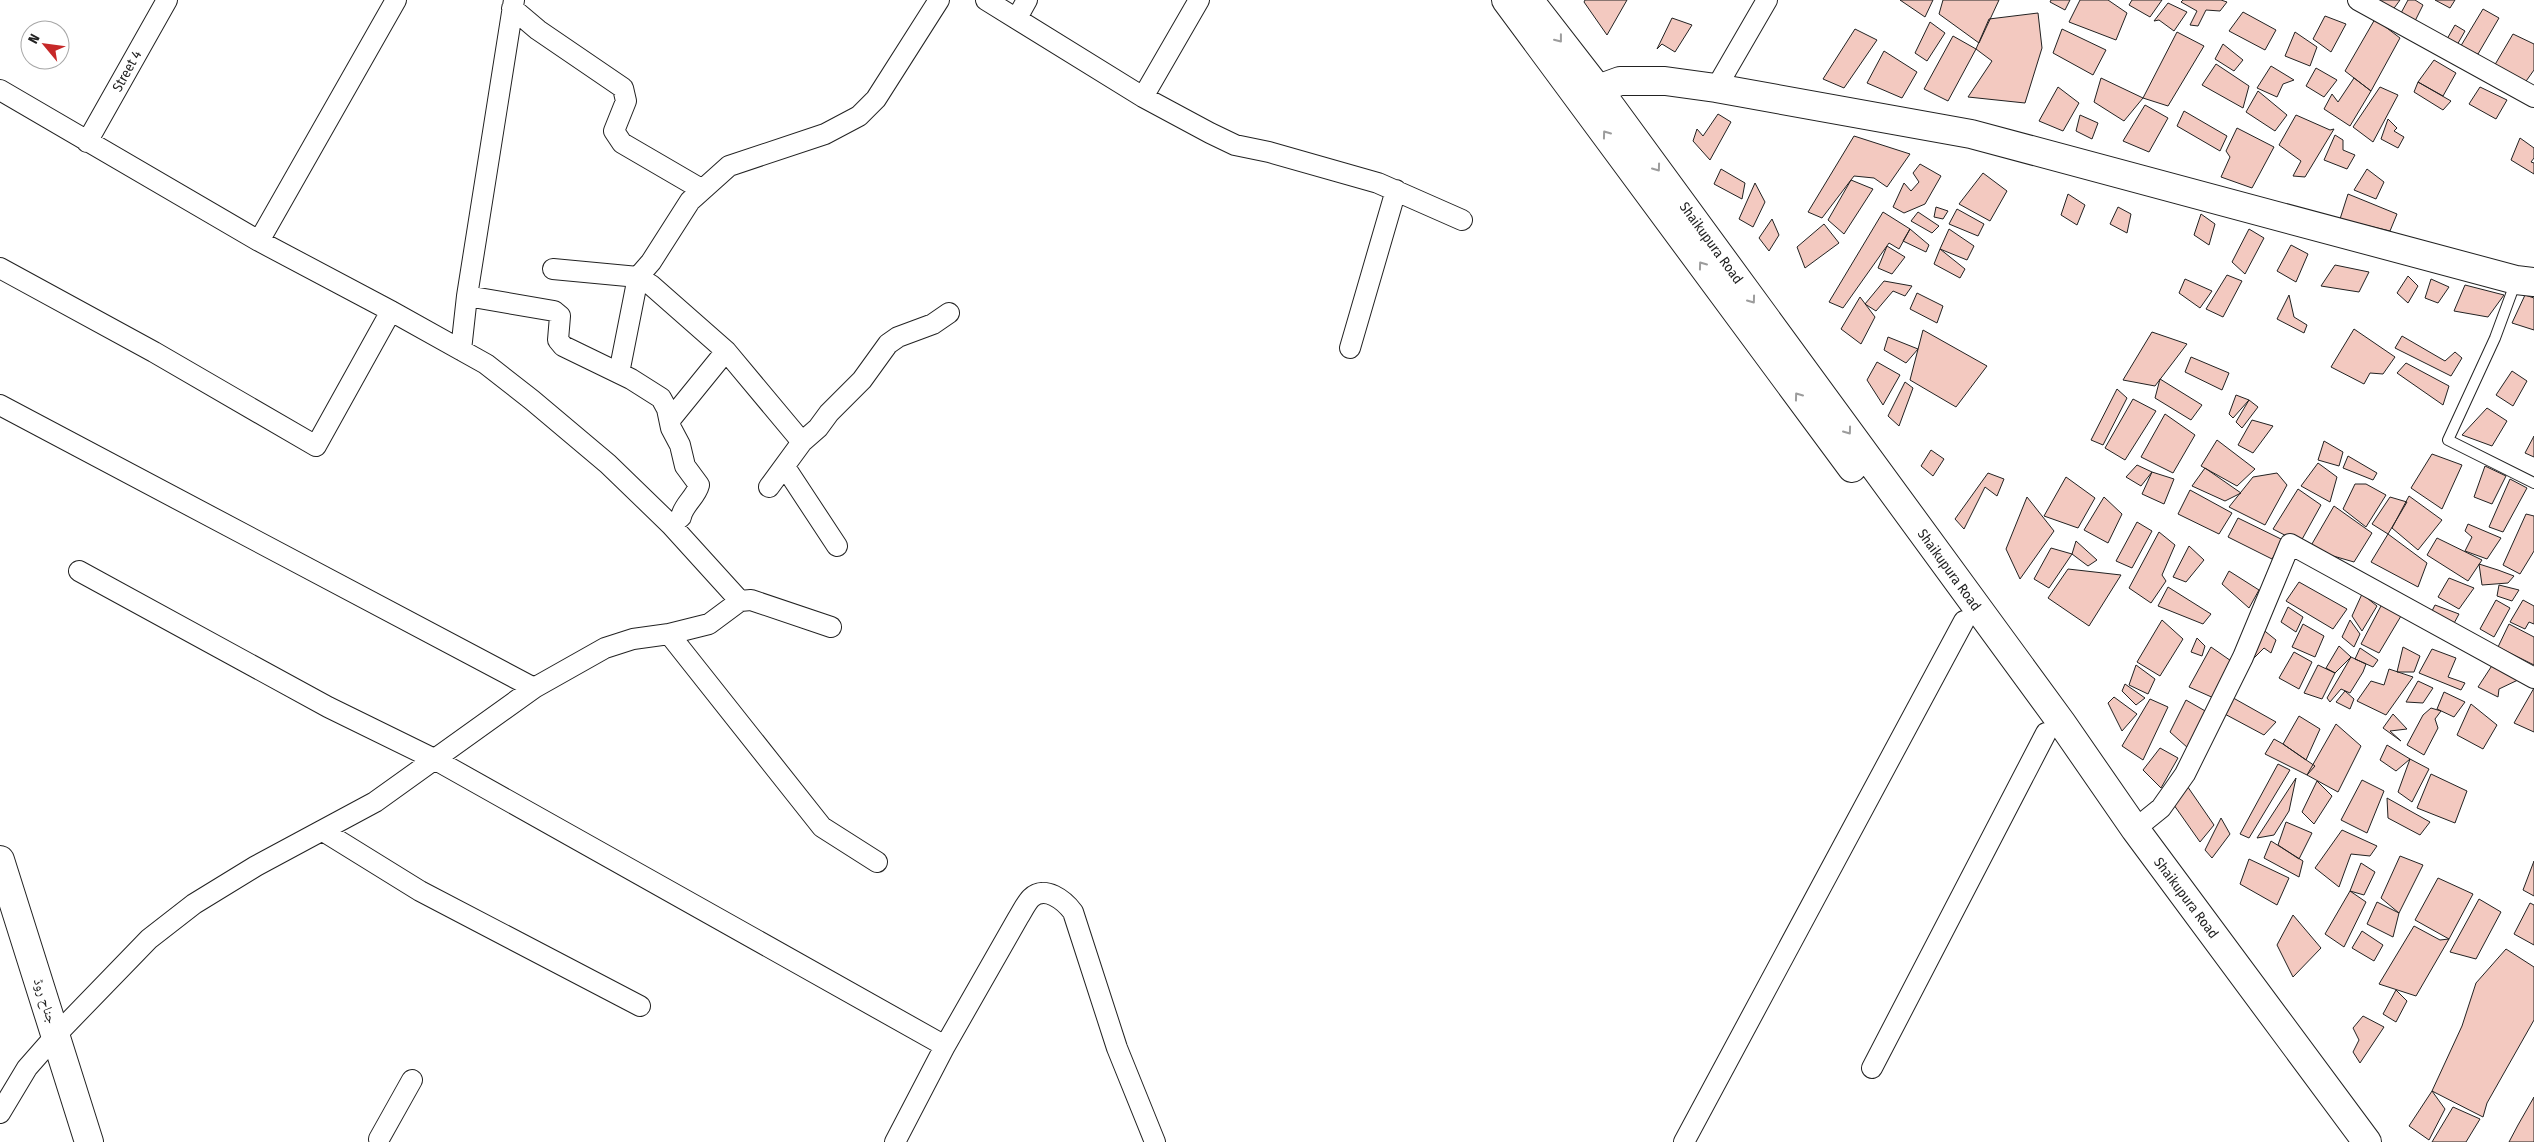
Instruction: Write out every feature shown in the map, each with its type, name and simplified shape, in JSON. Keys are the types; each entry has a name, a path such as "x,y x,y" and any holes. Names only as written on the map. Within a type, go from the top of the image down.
{"main road":[{"name":"Shaikupura Road","path":"1506,0 1590,95 2060,722 2135,829 2367,1142"},
{"name":"Shaikupura Road","path":"1537,5 1590,95 1964,621 2046,733 2120,840 2343,1142"},
{"path":"1590,95 1620,81 1644,80 1716,88 1971,134 2525,281"},
{"name":"جناح روڈ","path":"0,860 89,1142"}],"street":[{"name":"Street 4","path":"87,142 167,0"},
{"path":"259,242 396,0"},
{"path":"619,373 638,277 650,262 679,216 701,189 729,166 825,134 859,116 876,99 939,0"},
{"path":"986,0 1143,97 1235,145 1269,152 1396,190 1462,220"},
{"path":"1017,18 1027,0"},
{"path":"1143,97 1199,0"},
{"path":"1716,88 1766,0"},
{"path":"2358,0 2534,97"},
{"path":"513,4 538,30 623,88 626,100 614,131 622,143 701,189"},
{"path":"461,350 467,296 513,4"},
{"path":"0,90 259,242 461,350 532,400 608,464 671,525 740,601"},
{"path":"1350,348 1396,190"},
{"path":"0,268 154,352 316,446 391,311"},
{"path":"553,269 638,277 664,295 726,351 802,442"},
{"path":"467,296 554,311 560,316 558,340 562,346 619,373 661,398 667,409 685,466 699,485 695,496 681,517 671,525"},
{"path":"769,487 802,442 818,428 829,413 862,380 888,344 898,336 933,324 949,313"},
{"path":"670,420 726,351"},
{"path":"0,405 534,688"},
{"path":"785,467 837,546"},
{"path":"2135,829 2161,808 2185,774 2242,657 2290,544 2534,678"},
{"path":"79,571 328,707 434,759 945,1046"},
{"path":"0,1113 27,1068 56,1035 149,939 194,904 256,866 375,802 534,688 605,648 632,639 669,634 709,624 740,601 751,600 831,627"},
{"path":"1684,1142 1964,621"},
{"path":"669,634 822,826 877,862"},
{"path":"1872,1068 2046,733"},
{"path":"323,831 420,891 640,1006"},
{"path":"895,1142 945,1046 1030,899 1036,894 1047,893 1067,904 1073,912 1118,1048 1155,1142"},
{"path":"379,1139 412,1080"}],"lane":[{"path":"2525,281 2495,338 2448,440 2534,483"}],"building":[{"path":"1585,0 1627,0 1607,35 1584,2"},
{"path":"1900,0 1933,0 1925,17"},
{"path":"1943,0 1999,0 1979,43 1939,14"},
{"path":"2051,0 2070,0 2065,10 2050,2"},
{"path":"2080,0 2108,0 2127,13 2116,40 2069,22"},
{"path":"2132,0 2162,0 2150,17 2129,5"},
{"path":"2183,0 2221,0 2227,2 2220,11 2206,10 2198,26 2190,25 2197,11 2181,2"},
{"path":"2371,0 2400,0 2392,11"},
{"path":"2408,0 2415,0 2423,5 2415,21 2401,13"},
{"path":"2435,0 2455,0 2450,8"},
{"path":"2168,3 2187,12 2174,31 2159,20 2154,21"},
{"path":"2483,9 2499,18 2478,54 2459,49"},
{"path":"2243,12 2276,30 2265,50 2229,31"},
{"path":"2038,13 2042,48 2025,103 1968,97 1992,61 1976,49 1989,19"},
{"path":"2325,16 2346,24 2331,52 2313,39"},
{"path":"1672,18 1692,25 1675,52 1662,44 1657,49"},
{"path":"2375,19 2400,38 2371,91 2345,71"},
{"path":"1930,22 1945,33 1927,61 1915,53"},
{"path":"2455,25 2465,31 2457,45 2447,39"},
{"path":"1855,29 1877,40 1844,88 1823,79"},
{"path":"2062,29 2106,50 2093,75 2053,53"},
{"path":"2177,32 2204,46 2168,106 2143,98"},
{"path":"2295,32 2317,47 2310,66 2285,56"},
{"path":"2513,34 2534,44 2534,70 2524,84 2493,68"},
{"path":"1953,36 1976,49 1948,101 1924,89"},
{"path":"2223,44 2243,60 2234,71 2215,59"},
{"path":"1884,51 1917,72 1902,98 1867,83"},
{"path":"2434,60 2456,73 2443,96 2418,82"},
{"path":"2216,64 2249,86 2243,108 2202,85"},
{"path":"2271,66 2294,80 2283,84 2277,97 2257,88"},
{"path":"2316,68 2337,80 2324,97 2306,86"},
{"path":"2101,78 2143,98 2124,121 2094,102"},
{"path":"2354,78 2371,91 2350,126 2324,109 2332,94 2338,102"},
{"path":"2418,82 2451,101 2443,110 2414,92"},
{"path":"2058,87 2079,103 2063,131 2039,121"},
{"path":"2380,87 2398,95 2373,142 2353,127"},
{"path":"2480,87 2507,100 2496,119 2469,104"},
{"path":"2258,91 2287,115 2275,131 2246,112"},
{"path":"2145,105 2168,118 2149,152 2123,141"},
{"path":"2184,111 2227,136 2220,151 2177,126"},
{"path":"1718,114 1731,122 1710,160 1693,141 1697,129 1703,136"},
{"path":"2080,115 2098,123 2092,139 2076,131"},
{"path":"2296,115 2330,130 2334,129 2305,177 2293,176 2301,161 2279,145"},
{"path":"2388,119 2397,128 2394,131 2404,137 2398,148 2381,139"},
{"path":"2237,128 2274,147 2252,188 2221,177 2230,157 2226,151"},
{"path":"2335,135 2343,140 2343,150 2355,155 2347,169 2324,160"},
{"path":"1854,136 1910,154 1887,187 1874,178 1854,176 1822,218 1808,212"},
{"path":"2520,138 2534,148 2534,158 2531,162 2534,163 2534,174 2511,160"},
{"path":"1920,164 1941,176 1925,204 1904,213 1893,207 1904,183 1911,191 1919,182 1913,173"},
{"path":"1721,169 1745,183 1742,199 1714,184"},
{"path":"2367,169 2384,182 2376,199 2354,190"},
{"path":"1983,173 2007,191 1990,221 1959,204"},
{"path":"1851,180 1873,189 1844,234 1828,220"},
{"path":"1755,183 1765,202 1753,227 1739,219"},
{"path":"2068,194 2085,205 2077,225 2061,215"},
{"path":"2348,194 2397,214 2390,231 2340,219"},
{"path":"1936,207 1948,211 1943,219 1934,217"},
{"path":"2118,207 2131,214 2127,233 2110,224"},
{"path":"1957,209 1984,224 1978,236 1949,224"},
{"path":"1883,212 1910,229 1899,249 1889,243 1843,308 1829,302"},
{"path":"1918,212 1939,226 1932,233 1911,221"},
{"path":"2201,214 2215,224 2209,245 2194,235"},
{"path":"1772,219 1779,235 1769,251 1759,238"},
{"path":"1824,224 1839,243 1805,268 1797,247"},
{"path":"1910,229 1929,245 1926,252 1903,241"},
{"path":"1949,229 1974,246 1967,260 1940,249"},
{"path":"2249,229 2264,238 2245,274 2232,262"},
{"path":"2291,245 2308,254 2296,282 2277,271"},
{"path":"1887,246 1905,257 1892,274 1878,268"},
{"path":"1940,249 1965,269 1960,278 1934,264"},
{"path":"2335,265 2369,272 2359,292 2321,286"},
{"path":"2227,275 2242,281 2223,317 2206,309"},
{"path":"2408,276 2418,286 2408,303 2397,293"},
{"path":"2185,279 2212,291 2200,308 2179,293"},
{"path":"2431,279 2449,287 2438,303 2425,298"},
{"path":"1884,281 1912,286 1905,296 1893,291 1876,311 1865,304"},
{"path":"2465,285 2504,295 2488,317 2454,311"},
{"path":"1917,293 1943,306 1937,323 1910,309"},
{"path":"2289,295 2294,317 2307,325 2304,333 2277,319"},
{"path":"2525,295 2534,298 2534,330 2512,323"},
{"path":"1860,297 1875,317 1861,344 1841,329"},
{"path":"2354,329 2395,357 2383,374 2370,373 2364,384 2331,367"},
{"path":"1923,330 1987,366 1956,407 1910,380"},
{"path":"2152,332 2187,344 2155,386 2123,380"},
{"path":"2402,336 2445,361 2455,352 2462,358 2451,376 2395,348"},
{"path":"1888,337 1918,349 1906,363 1884,350"},
{"path":"2191,357 2229,373 2222,390 2185,372"},
{"path":"1877,362 1900,375 1883,405 1867,380"},
{"path":"2406,363 2449,386 2443,405 2397,373"},
{"path":"2512,371 2527,381 2513,406 2496,395"},
{"path":"2160,379 2202,405 2191,420 2155,398"},
{"path":"1905,382 1913,388 1899,426 1888,416"},
{"path":"2117,389 2127,398 2103,445 2091,440"},
{"path":"2236,395 2249,400 2233,418 2229,414"},
{"path":"2133,399 2156,411 2125,460 2105,448"},
{"path":"2249,400 2258,407 2242,428 2236,422"},
{"path":"2487,408 2507,421 2492,446 2462,435"},
{"path":"2165,414 2195,435 2173,473 2141,457"},
{"path":"2252,420 2273,426 2253,453 2238,445"},
{"path":"2534,436 2534,457 2525,453"},
{"path":"2217,440 2255,469 2237,486 2201,466"},
{"path":"2324,441 2343,452 2339,466 2318,460"},
{"path":"1931,450 1944,459 1933,476 1921,466"},
{"path":"2432,454 2462,465 2442,509 2411,488"},
{"path":"2348,456 2377,473 2373,480 2343,468"},
{"path":"2318,463 2337,477 2330,502 2301,486"},
{"path":"2137,465 2152,472 2141,486 2126,477"},
{"path":"2485,466 2506,476 2492,504 2474,497"},
{"path":"2205,468 2241,493 2225,501 2192,486"},
{"path":"2152,472 2174,479 2164,504 2142,494"},
{"path":"1988,473 2004,479 1997,496 1985,487 1964,529 1955,519"},
{"path":"2277,473 2287,485 2265,525 2229,507 2253,477"},
{"path":"2066,477 2095,498 2078,528 2044,516"},
{"path":"2510,479 2527,488 2503,532 2489,527"},
{"path":"2355,484 2366,484 2386,495 2366,527 2343,509"},
{"path":"2298,489 2321,505 2300,543 2273,529"},
{"path":"2190,490 2232,513 2219,534 2178,514"},
{"path":"2409,496 2442,520 2418,550 2392,528"},
{"path":"2027,497 2054,531 2020,579 2006,549"},
{"path":"2104,497 2122,514 2108,543 2084,530"},
{"path":"2390,497 2407,502 2388,534 2372,524"},
{"path":"2334,506 2372,533 2354,562 2309,549"},
{"path":"2526,514 2534,516 2534,551 2520,574 2503,565"},
{"path":"2238,518 2283,540 2272,559 2228,537"},
{"path":"2137,522 2152,531 2132,568 2116,561"},
{"path":"2468,524 2501,538 2487,559 2465,551 2472,537 2465,531"},
{"path":"2159,532 2175,545 2162,575 2166,581 2151,603 2129,588"},
{"path":"2388,534 2427,563 2418,587 2371,562"},
{"path":"2437,538 2482,560 2468,581 2427,555"},
{"path":"2076,541 2097,560 2088,566 2072,554"},
{"path":"2189,546 2204,560 2186,582 2173,577"},
{"path":"2051,548 2072,554 2049,588 2034,579"},
{"path":"2479,564 2514,576 2508,583 2482,585"},
{"path":"2068,569 2121,575 2089,626 2048,598"},
{"path":"2229,571 2259,590 2249,608 2222,584"},
{"path":"2449,578 2474,588 2459,609 2438,597"},
{"path":"2299,582 2347,609 2333,629 2286,601"},
{"path":"2499,585 2519,590 2512,601 2497,596"},
{"path":"2168,587 2211,614 2203,624 2158,606"},
{"path":"2362,594 2377,606 2362,631 2352,616"},
{"path":"2496,600 2510,608 2494,637 2480,629"},
{"path":"2523,600 2534,606 2534,624 2529,622 2525,629 2510,622"},
{"path":"2382,604 2401,616 2379,653 2361,644"},
{"path":"2435,605 2459,614 2452,627 2431,613"},
{"path":"2288,607 2303,617 2296,632 2281,622"},
{"path":"2162,620 2183,639 2160,676 2137,662"},
{"path":"2350,620 2360,634 2354,647 2342,637"},
{"path":"2303,624 2324,636 2315,657 2292,647"},
{"path":"2509,624 2534,637 2534,665 2498,647"},
{"path":"2261,628 2276,640 2271,653 2264,648 2252,660"},
{"path":"2197,638 2205,646 2202,656 2191,652"},
{"path":"2339,646 2351,657 2335,673 2326,668"},
{"path":"2211,647 2234,663 2216,699 2189,687"},
{"path":"2403,647 2420,656 2414,672 2397,672"},
{"path":"2360,648 2378,660 2373,667 2355,659"},
{"path":"2432,649 2456,658 2448,677 2465,683 2461,690 2419,673"},
{"path":"2294,652 2312,662 2299,689 2279,678"},
{"path":"2351,657 2366,664 2363,672 2350,693 2341,689 2330,702 2327,698"},
{"path":"2493,664 2520,679 2499,689 2498,697 2478,687"},
{"path":"2136,665 2155,679 2148,694 2129,685"},
{"path":"2318,665 2335,673 2322,699 2304,693"},
{"path":"2389,669 2413,677 2386,715 2357,701 2371,681 2384,685"},
{"path":"2418,681 2433,688 2423,703 2406,702"},
{"path":"2125,684 2145,698 2136,705 2122,691"},
{"path":"2534,688 2534,732 2514,723"},
{"path":"2345,691 2354,699 2350,709 2336,702"},
{"path":"2444,692 2465,702 2454,717 2437,709"},
{"path":"2228,695 2276,722 2264,735 2221,712"},
{"path":"2114,697 2137,714 2122,731 2108,703"},
{"path":"2150,699 2168,707 2143,760 2122,746"},
{"path":"2186,700 2207,712 2188,748 2170,732"},
{"path":"2471,704 2497,725 2483,749 2457,735"},
{"path":"2431,708 2441,711 2435,719 2438,728 2424,755 2407,745 2423,715"},
{"path":"2393,714 2407,729 2390,731 2401,741 2383,728"},
{"path":"2299,716 2320,729 2306,760 2283,744"},
{"path":"2336,724 2361,746 2338,792 2307,775"},
{"path":"2274,739 2315,766 2307,775 2265,754"},
{"path":"2387,745 2410,759 2396,771 2380,760"},
{"path":"2160,748 2178,758 2161,788 2143,770"},
{"path":"2410,759 2429,769 2412,802 2398,792"},
{"path":"2278,764 2290,770 2249,838 2240,834"},
{"path":"2431,774 2467,791 2455,823 2417,808"},
{"path":"2296,778 2289,811 2274,835 2257,838"},
{"path":"2183,780 2214,825 2200,842 2169,798"},
{"path":"2362,780 2384,791 2367,833 2341,820"},
{"path":"2317,781 2332,796 2314,824 2302,812"},
{"path":"2387,798 2430,822 2420,835 2388,818"},
{"path":"2221,818 2230,834 2212,858 2205,850"},
{"path":"2286,822 2312,833 2299,859 2278,845"},
{"path":"2342,830 2377,846 2370,856 2351,854 2339,887 2315,868"},
{"path":"2271,841 2303,861 2299,877 2264,858"},
{"path":"2400,856 2423,865 2399,913 2381,898"},
{"path":"2249,859 2289,878 2277,905 2240,884"},
{"path":"2534,861 2534,896 2523,890"},
{"path":"2361,863 2375,872 2364,895 2350,891"},
{"path":"2438,878 2473,894 2449,939 2415,920"},
{"path":"2350,891 2366,902 2344,947 2325,934"},
{"path":"2479,899 2501,912 2476,959 2450,952"},
{"path":"2377,902 2399,913 2393,937 2367,924"},
{"path":"2530,903 2534,905 2534,945 2514,934"},
{"path":"2293,915 2321,948 2293,977 2277,945"},
{"path":"2414,926 2440,940 2449,939 2416,996 2379,984"},
{"path":"2362,931 2383,945 2374,961 2352,948"},
{"path":"2506,949 2534,967 2534,1020 2487,1103 2483,1117 2432,1091 2462,1026 2476,983"},
{"path":"2396,990 2407,1001 2396,1022 2383,1014"},
{"path":"2363,1016 2384,1027 2360,1063 2353,1052 2359,1040 2353,1028"},
{"path":"2432,1091 2445,1109 2429,1140 2409,1126"},
{"path":"2534,1097 2534,1142 2509,1142 2518,1125"},
{"path":"2453,1107 2480,1119 2466,1142 2432,1142"}]}
